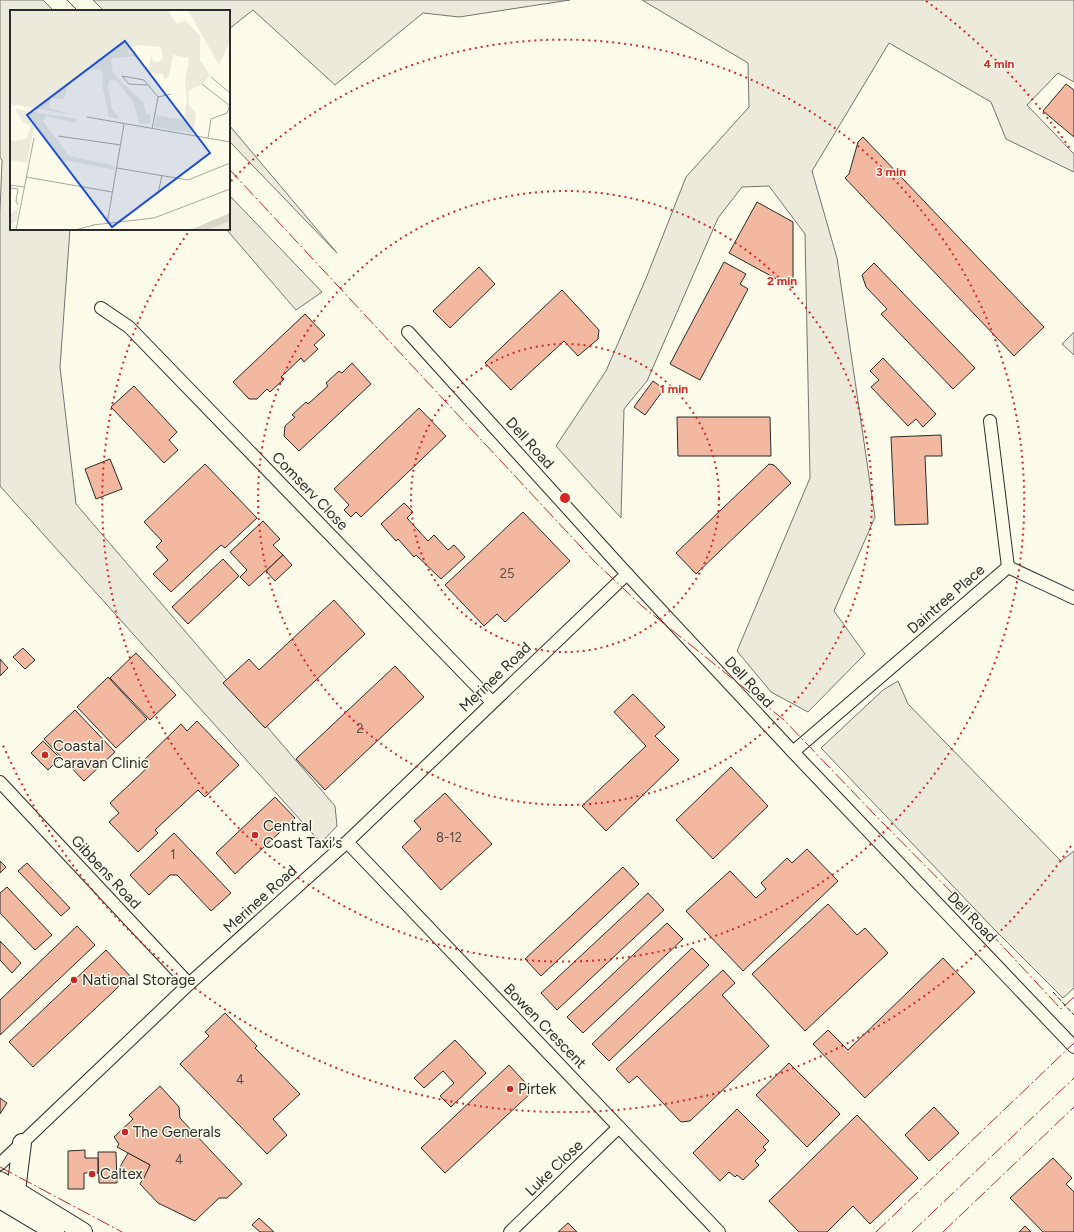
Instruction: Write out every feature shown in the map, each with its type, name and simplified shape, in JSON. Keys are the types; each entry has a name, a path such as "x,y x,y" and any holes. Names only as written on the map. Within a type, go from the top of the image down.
{"main road":[{"path":"16,1191 22,1143"},
{"path":"0,1181 83,1232"},
{"path":"0,1199 55,1232"}],"street":[{"name":"Comserv Close","path":"101,308 129,327 492,702"},
{"name":"Dell Road","path":"408,332 627,574 793,752 1074,1047"},
{"name":"Daintree Place","path":"793,752 1008,567 990,421"},
{"path":"1008,567 1074,598"},
{"name":"Merinee Road","path":"0,1164 189,984 347,842 627,574"},
{"name":"Gibbens Road","path":"0,782 189,984"},
{"name":"Bowen Crescent","path":"347,842 719,1232"},
{"name":"Luke Close","path":"510,1232 620,1127"}],"shaded area":[{"path":"0,0 43,0 53,10 10,10 10,230 70,230 60,367 76,504 335,806 337,826 321,843 0,486 0,212 2,160 0,158"},
{"path":"93,0 570,0 459,17 423,13 335,85 253,10 230,28 230,10 103,10"},
{"path":"642,0 1074,0 1074,82 1058,73 1027,105 1074,154 1074,172 1006,139 991,102 889,43 812,171 837,258 875,517 834,611 865,654 808,712 771,692 737,651 810,478 805,234 769,186 742,187 718,218 647,381 624,409 621,518 556,446 606,371 647,276 686,177 749,107 748,63"},
{"path":"230,126 337,253 230,142"},
{"path":"230,196 322,292 296,310 227,230 230,230"},
{"path":"1074,332 1074,355 1062,344"},
{"path":"898,681 908,704 1061,861 1074,851 1074,988 1063,998 993,928 821,748 883,690"}],"building":[{"path":"1066,84 1074,90 1074,137 1043,111"},
{"path":"863,137 1044,327 1014,356 845,178 849,174 858,142"},
{"path":"757,202 793,222 793,288 729,253"},
{"path":"724,262 746,274 740,284 748,289 700,380 670,364"},
{"path":"874,263 975,368 953,389 881,314 887,309 866,287 862,275"},
{"path":"479,267 495,284 450,328 433,311"},
{"path":"562,290 599,330 598,339 578,356 564,341 511,390 485,363"},
{"path":"305,314 325,335 314,345 318,349 304,362 301,358 281,377 284,379 270,392 267,389 257,399 249,399 233,382"},
{"path":"883,358 936,414 923,427 916,419 908,426 871,387 879,380 870,371"},
{"path":"352,363 371,384 299,451 284,436 285,426 295,417 292,415 306,402 308,404 328,386 326,383 339,371 342,373"},
{"path":"653,381 664,389 645,415 634,407"},
{"path":"134,386 177,432 169,440 178,450 164,463 111,407"},
{"path":"419,408 446,436 361,517 356,512 351,517 344,510 349,505 334,489"},
{"path":"677,417 770,417 771,456 678,456"},
{"path":"941,435 942,456 925,456 928,524 895,525 891,437"},
{"path":"110,459 122,489 96,499 85,469"},
{"path":"205,464 257,518 225,548 221,545 171,592 153,574 168,560 156,547 162,541 144,522"},
{"path":"769,464 774,465 791,483 696,574 676,553"},
{"path":"404,503 413,512 407,518 428,541 434,535 448,550 454,545 465,557 441,579 416,555 414,557 398,539 396,541 381,524"},
{"path":"523,512 570,561 505,622 497,614 484,626 445,585"},
{"path":"263,521 280,539 273,545 283,555 249,586 240,577 247,570 230,552"},
{"path":"283,555 292,565 275,581 266,571"},
{"path":"223,559 239,576 188,624 172,607"},
{"path":"334,600 365,634 265,728 223,683 249,659 259,670"},
{"path":"23,648 35,660 25,669 13,657"},
{"path":"136,653 176,695 150,720 110,678"},
{"path":"0,659 8,668 0,676"},
{"path":"395,666 424,697 325,790 296,759"},
{"path":"108,677 147,719 116,748 77,707"},
{"path":"633,694 665,727 655,736 679,760 606,831 582,806 646,746 614,712"},
{"path":"75,710 115,752 84,781 44,739"},
{"path":"197,721 239,765 205,797 198,790 155,830 158,833 138,852 109,822 119,813 110,803 148,767 142,762 181,724 187,731"},
{"name":"Coastal Caravan Clinic","path":"43,741 60,758 48,770 31,753"},
{"path":"731,767 768,806 713,859 676,820"},
{"path":"445,793 492,844 441,890 402,847 421,829 414,821"},
{"name":"Central Coast Taxi's","path":"275,797 295,818 235,874 216,853"},
{"path":"174,833 231,893 211,911 177,875 170,875 149,895 130,875"},
{"path":"807,849 838,881 743,971 686,911 730,871 756,898 766,889 761,883 787,858 792,863"},
{"path":"0,861 6,867 0,873"},
{"path":"27,863 70,908 61,916 18,871"},
{"path":"623,867 639,884 541,976 525,959"},
{"path":"7,887 52,935 35,950 0,913 0,893"},
{"path":"648,893 664,910 557,1010 541,993"},
{"path":"828,904 857,935 865,928 888,953 805,1031 752,974"},
{"path":"667,923 683,939 583,1033 567,1017"},
{"path":"77,926 95,945 0,1035 0,1000"},
{"path":"0,941 21,963 12,973 0,960"},
{"path":"692,948 709,965 609,1061 592,1044"},
{"path":"106,950 130,976 33,1067 9,1042"},
{"path":"943,958 975,992 865,1098 813,1044 828,1030 848,1050"},
{"path":"723,970 735,983 722,995 769,1046 690,1121 681,1122 637,1076 629,1083 616,1069"},
{"path":"225,1013 257,1046 255,1048 300,1094 273,1119 287,1135 267,1154 180,1064 209,1036 205,1032"},
{"path":"455,1040 486,1073 451,1107 440,1096 454,1083 443,1071 424,1088 414,1078"},
{"path":"789,1063 840,1114 807,1147 756,1095"},
{"path":"509,1065 533,1091 445,1173 421,1148"},
{"path":"160,1086 179,1107 180,1118 242,1184 227,1198 219,1198 195,1221 158,1203 140,1184 150,1165 117,1147 119,1144 114,1137 133,1119 129,1115"},
{"path":"0,1098 7,1103 0,1114"},
{"path":"934,1107 959,1133 929,1161 905,1135"},
{"path":"737,1109 769,1141 763,1147 766,1150 755,1161 759,1165 743,1180 737,1175 735,1177 729,1172 720,1181 693,1153"},
{"path":"857,1115 918,1178 870,1224 853,1206 827,1232 799,1232 769,1201"},
{"path":"85,1150 85,1158 98,1158 98,1173 84,1173 84,1189 68,1189 68,1151"},
{"path":"98,1152 116,1152 117,1183 99,1183"},
{"path":"128,1153 150,1165 143,1180 120,1167"},
{"path":"1053,1158 1072,1178 1066,1184 1074,1192 1074,1232 1043,1232 1010,1198"},
{"path":"259,1218 274,1232 260,1232 252,1225"},
{"path":"568,1223 577,1232 558,1232"},
{"path":"1025,1226 1031,1232 1019,1232"}],"fence":[{"path":"1053,992 1074,1015"}],"power":[{"path":"67,0 77,10"},
{"path":"230,170 594,561 642,606 784,720 969,910 1061,1009 1074,997"},
{"path":"876,1232 1074,1043"},
{"path":"912,1232 1074,1078"},
{"path":"943,1232 1074,1107"},
{"path":"0,1167 122,1232"}],"place":[{"name":"Coastal Caravan Clinic","path":"45,755"},
{"name":"Central Coast Taxi's","path":"255,835"},
{"name":"National Storage","path":"74,980"},
{"name":"Pirtek","path":"510,1089"},
{"name":"The Generals","path":"125,1132"},
{"name":"Caltex","path":"92,1174"}]}
